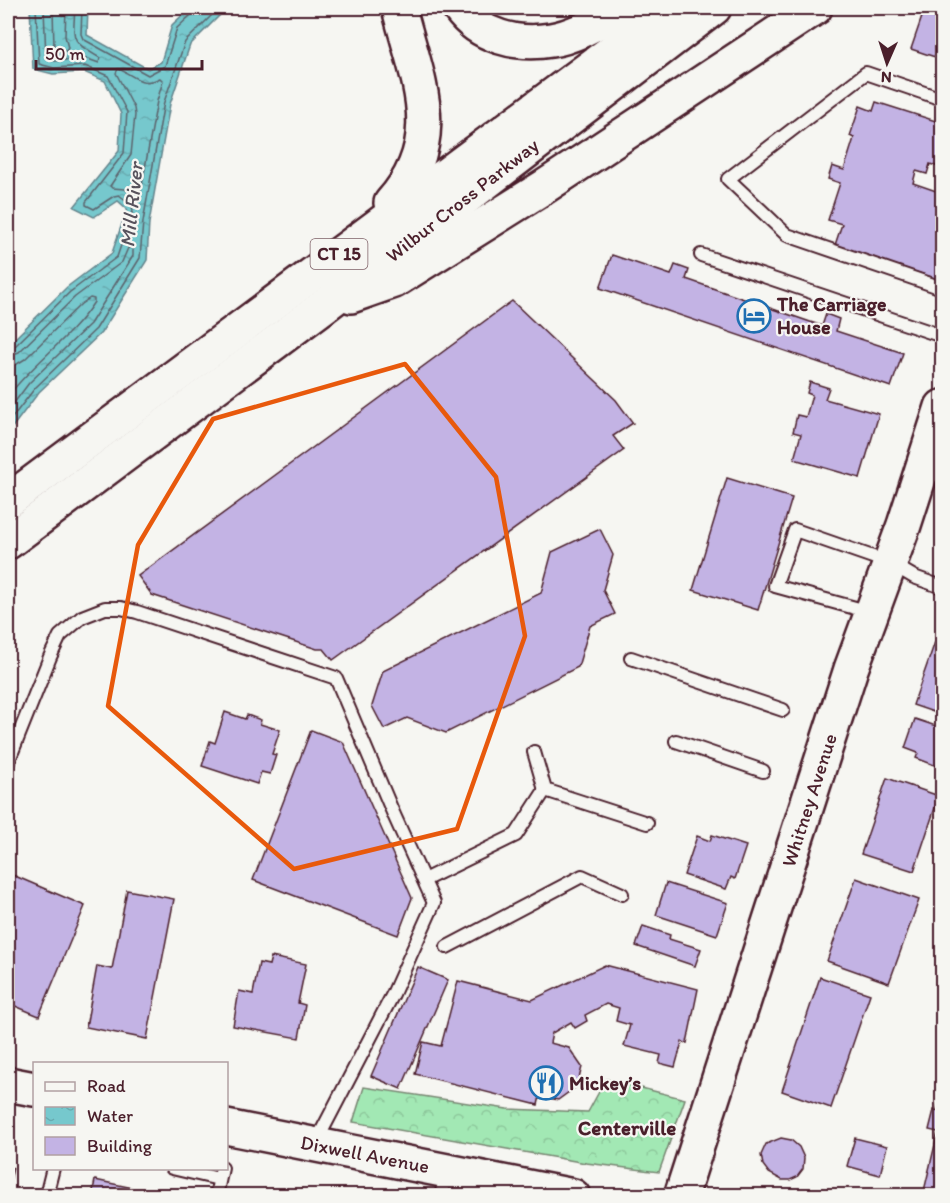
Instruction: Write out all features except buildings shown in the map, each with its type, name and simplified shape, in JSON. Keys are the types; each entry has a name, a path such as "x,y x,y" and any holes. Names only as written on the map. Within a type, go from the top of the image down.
{"main road":[{"path":"361,238 403,190 416,169 422,149 425,125 424,102 399,8"},
{"path":"459,8 468,20 485,32 507,39 529,41 551,40 576,33 624,8"},
{"name":"Wilbur Cross Parkway","path":"8,501 670,8"},
{"name":"Wilbur Cross Parkway","path":"8,542 324,306 714,8"},
{"path":"324,306 394,281 572,168 815,8"},
{"name":"Whitney Avenue","path":"681,1196 851,669 890,563 932,472 942,407"},
{"path":"8,1084 33,1089"},
{"name":"Dixwell Avenue","path":"228,1131 315,1145 444,1183 573,1196"}],"lane":[{"path":"942,99 866,73 728,179 787,236 942,288"},
{"path":"701,255 942,336"},
{"path":"872,613 775,586 795,530 890,563 914,577 942,587"},
{"path":"8,762 60,636 82,617 105,608 121,608 137,612 336,678 434,903 393,994 315,1145"},
{"path":"631,658 783,710"},
{"path":"676,741 763,771"},
{"path":"424,880 516,835 544,789 534,753"},
{"path":"544,789 647,823"},
{"path":"447,947 582,876 622,894"},
{"path":"46,1196 52,1170"},
{"path":"188,1170 220,1174 216,1196"}],"highlighted area":[{"path":"405,364 496,477 525,636 457,829 294,869 108,706 138,545 213,419"}],"green space":[{"path":"606,1079 685,1099 659,1172 586,1163 353,1122 364,1087 507,1109 588,1112"}],"water":[{"name":"Mill River","path":"30,8 88,8 87,35 148,69 161,62 172,25 190,8 227,8 190,45 170,104 149,223 147,260 101,333 39,392 8,433 8,345 67,287 112,253 127,209 118,201 94,217 74,207 119,151 121,114 105,81 84,72 53,74 33,69"}],"place":[{"name":"The Carriage House","path":"754,316"},
{"name":"Mickey’s","path":"546,1083"}],"district":[{"name":"Centerville","path":"627,1127"}]}
